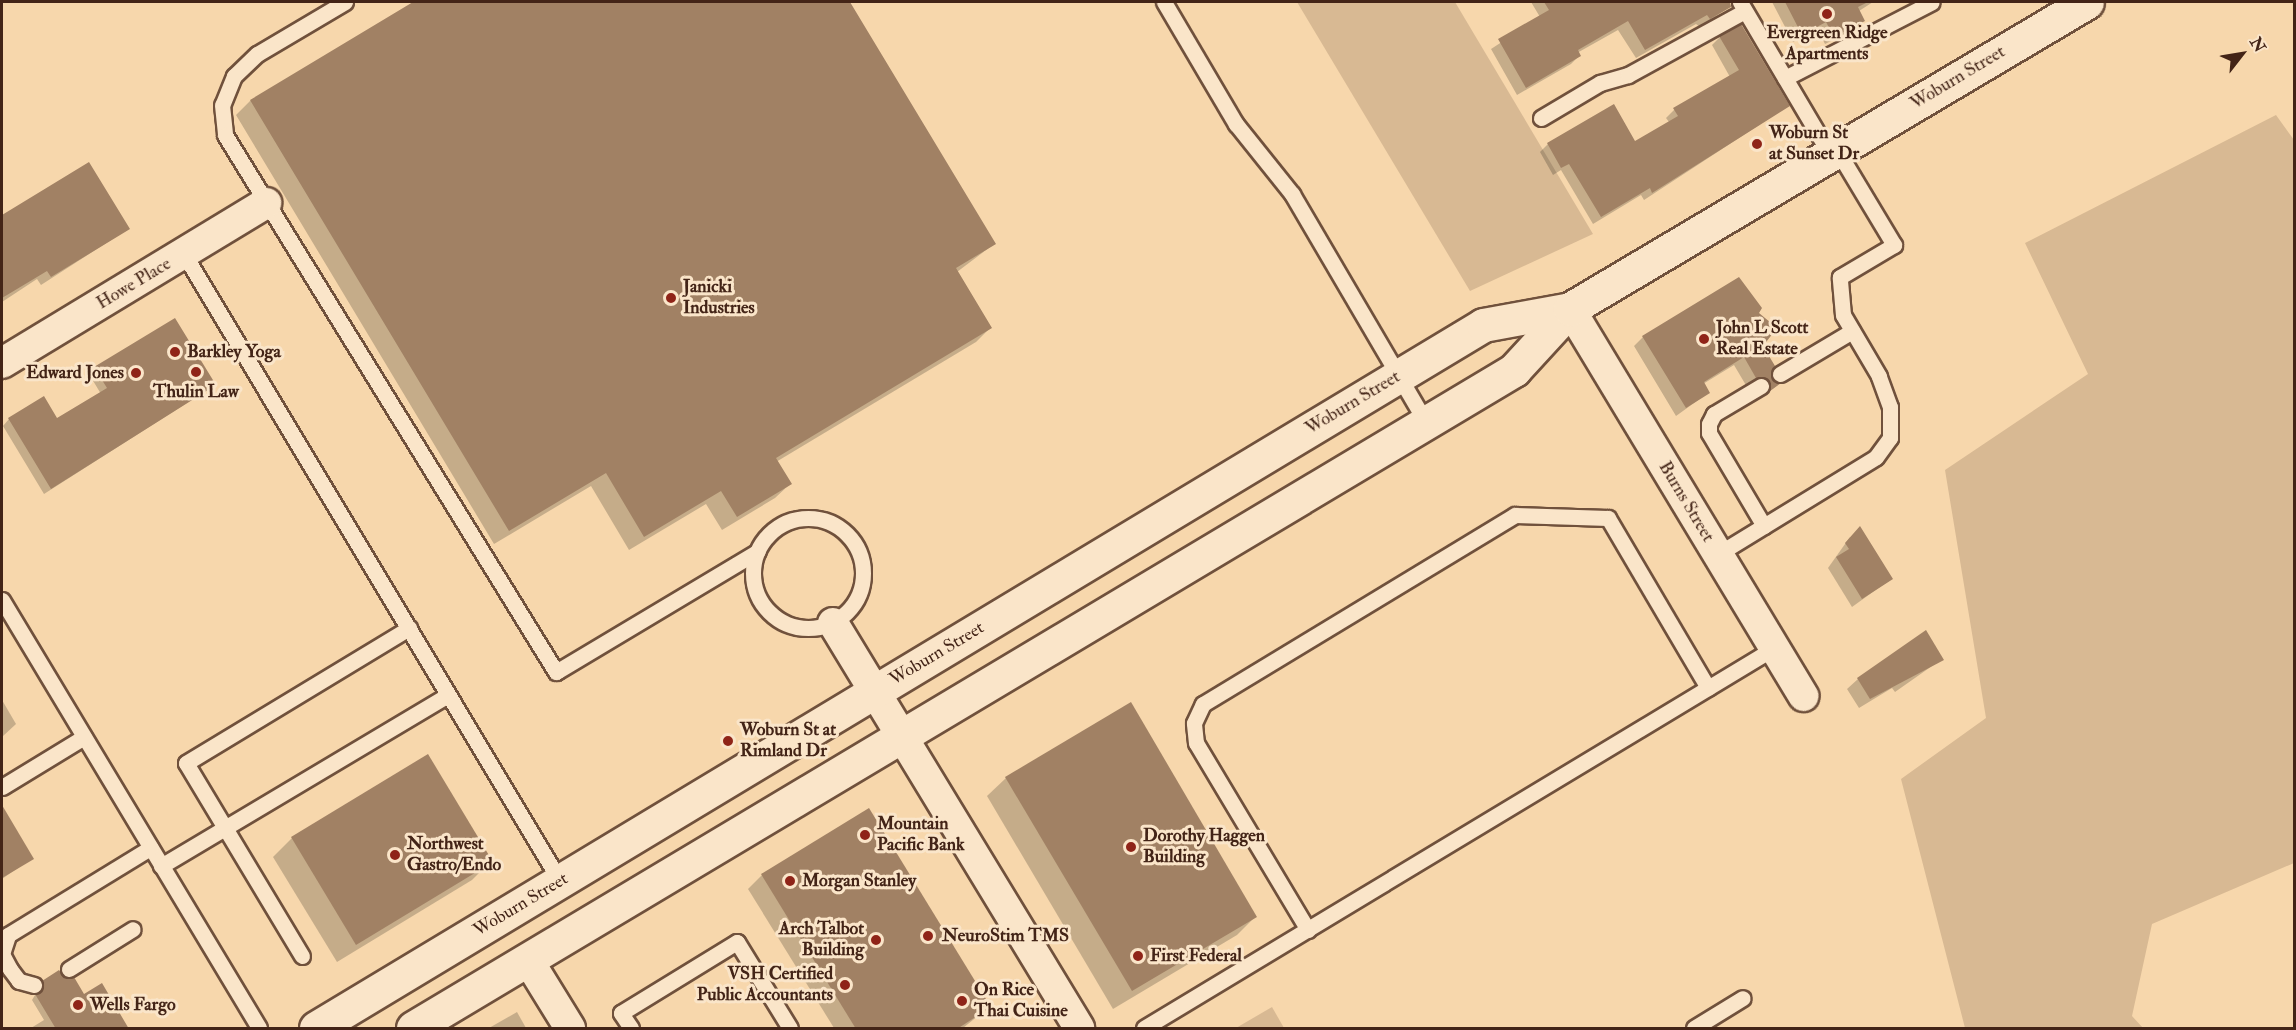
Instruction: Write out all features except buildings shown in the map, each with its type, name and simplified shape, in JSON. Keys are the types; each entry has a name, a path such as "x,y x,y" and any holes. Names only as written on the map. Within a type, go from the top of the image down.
{"main road":[{"name":"Woburn Street","path":"413,1029 1514,370 1570,309 2087,2"},
{"name":"Woburn Street","path":"316,1029 1483,325 1570,309"}],"street":[{"name":"Howe Place","path":"2,363 266,203"},
{"name":"Burns Street","path":"1570,309 1803,696"},
{"path":"833,623 1079,1029"},
{"path":"528,960 570,1029"}],"lane":[{"path":"345,2 257,54 234,76 222,105 225,135 556,672 758,551 773,531 795,519 830,522 845,532 863,563 863,582 858,598 833,623 800,628 770,613 754,584 758,551"},
{"path":"1164,2 1236,124 1292,194 1426,422"},
{"path":"1785,78 1932,2"},
{"path":"1541,118 1600,83 1628,75 1742,6 1785,78 1894,245 1840,277 1843,315 1880,376 1890,407 1890,438 1876,457 1718,555"},
{"path":"184,254 560,881"},
{"path":"1780,374 1852,331"},
{"path":"1761,386 1714,414 1708,424 1709,433 1764,526"},
{"path":"1308,930 1196,743 1194,723 1198,714 1203,704 1515,515 1608,518 1708,688"},
{"path":"2,600 259,1029"},
{"path":"303,956 186,763 408,628"},
{"path":"1144,1029 1774,648"},
{"path":"161,866 448,695"},
{"path":"2,787 84,737"},
{"path":"34,986 19,981 2,954 2,944 18,927 150,848"},
{"path":"69,969 133,929"},
{"path":"631,1029 621,1013 737,942 790,1029"},
{"path":"1694,1029 1743,998"}],"shaded area":[{"path":"1297,2 1455,2 1593,234 1470,291"},
{"path":"2276,115 2294,140 2294,863 2152,924 2132,1016 2143,1028 1965,1028 1901,779 1986,718 1945,470 2088,374 2025,243"},
{"path":"1272,1007 1284,1028 1236,1028"}],"place":[{"name":"Evergreen Ridge Apartments","path":"1827,14"},
{"name":"Woburn St at Sunset Dr","path":"1757,144"},
{"name":"Janicki Industries","path":"671,298"},
{"name":"John L Scott Real Estate","path":"1704,339"},
{"name":"Barkley Yoga","path":"175,352"},
{"name":"Thulin Law","path":"196,372"},
{"name":"Edward Jones","path":"136,373"},
{"name":"Woburn St at Rimland Dr","path":"728,741"},
{"name":"Mountain Pacific Bank","path":"865,835"},
{"name":"Dorothy Haggen Building","path":"1131,847"},
{"name":"Northwest Gastro/Endo","path":"395,855"},
{"name":"Morgan Stanley","path":"790,881"},
{"name":"NeuroStim TMS","path":"928,936"},
{"name":"Arch Talbot Building","path":"876,940"},
{"name":"First Federal","path":"1138,956"},
{"name":"VSH Certified Public Accountants","path":"845,985"},
{"name":"On Rice Thai Cuisine","path":"962,1001"},
{"name":"Wells Fargo","path":"78,1005"}]}
